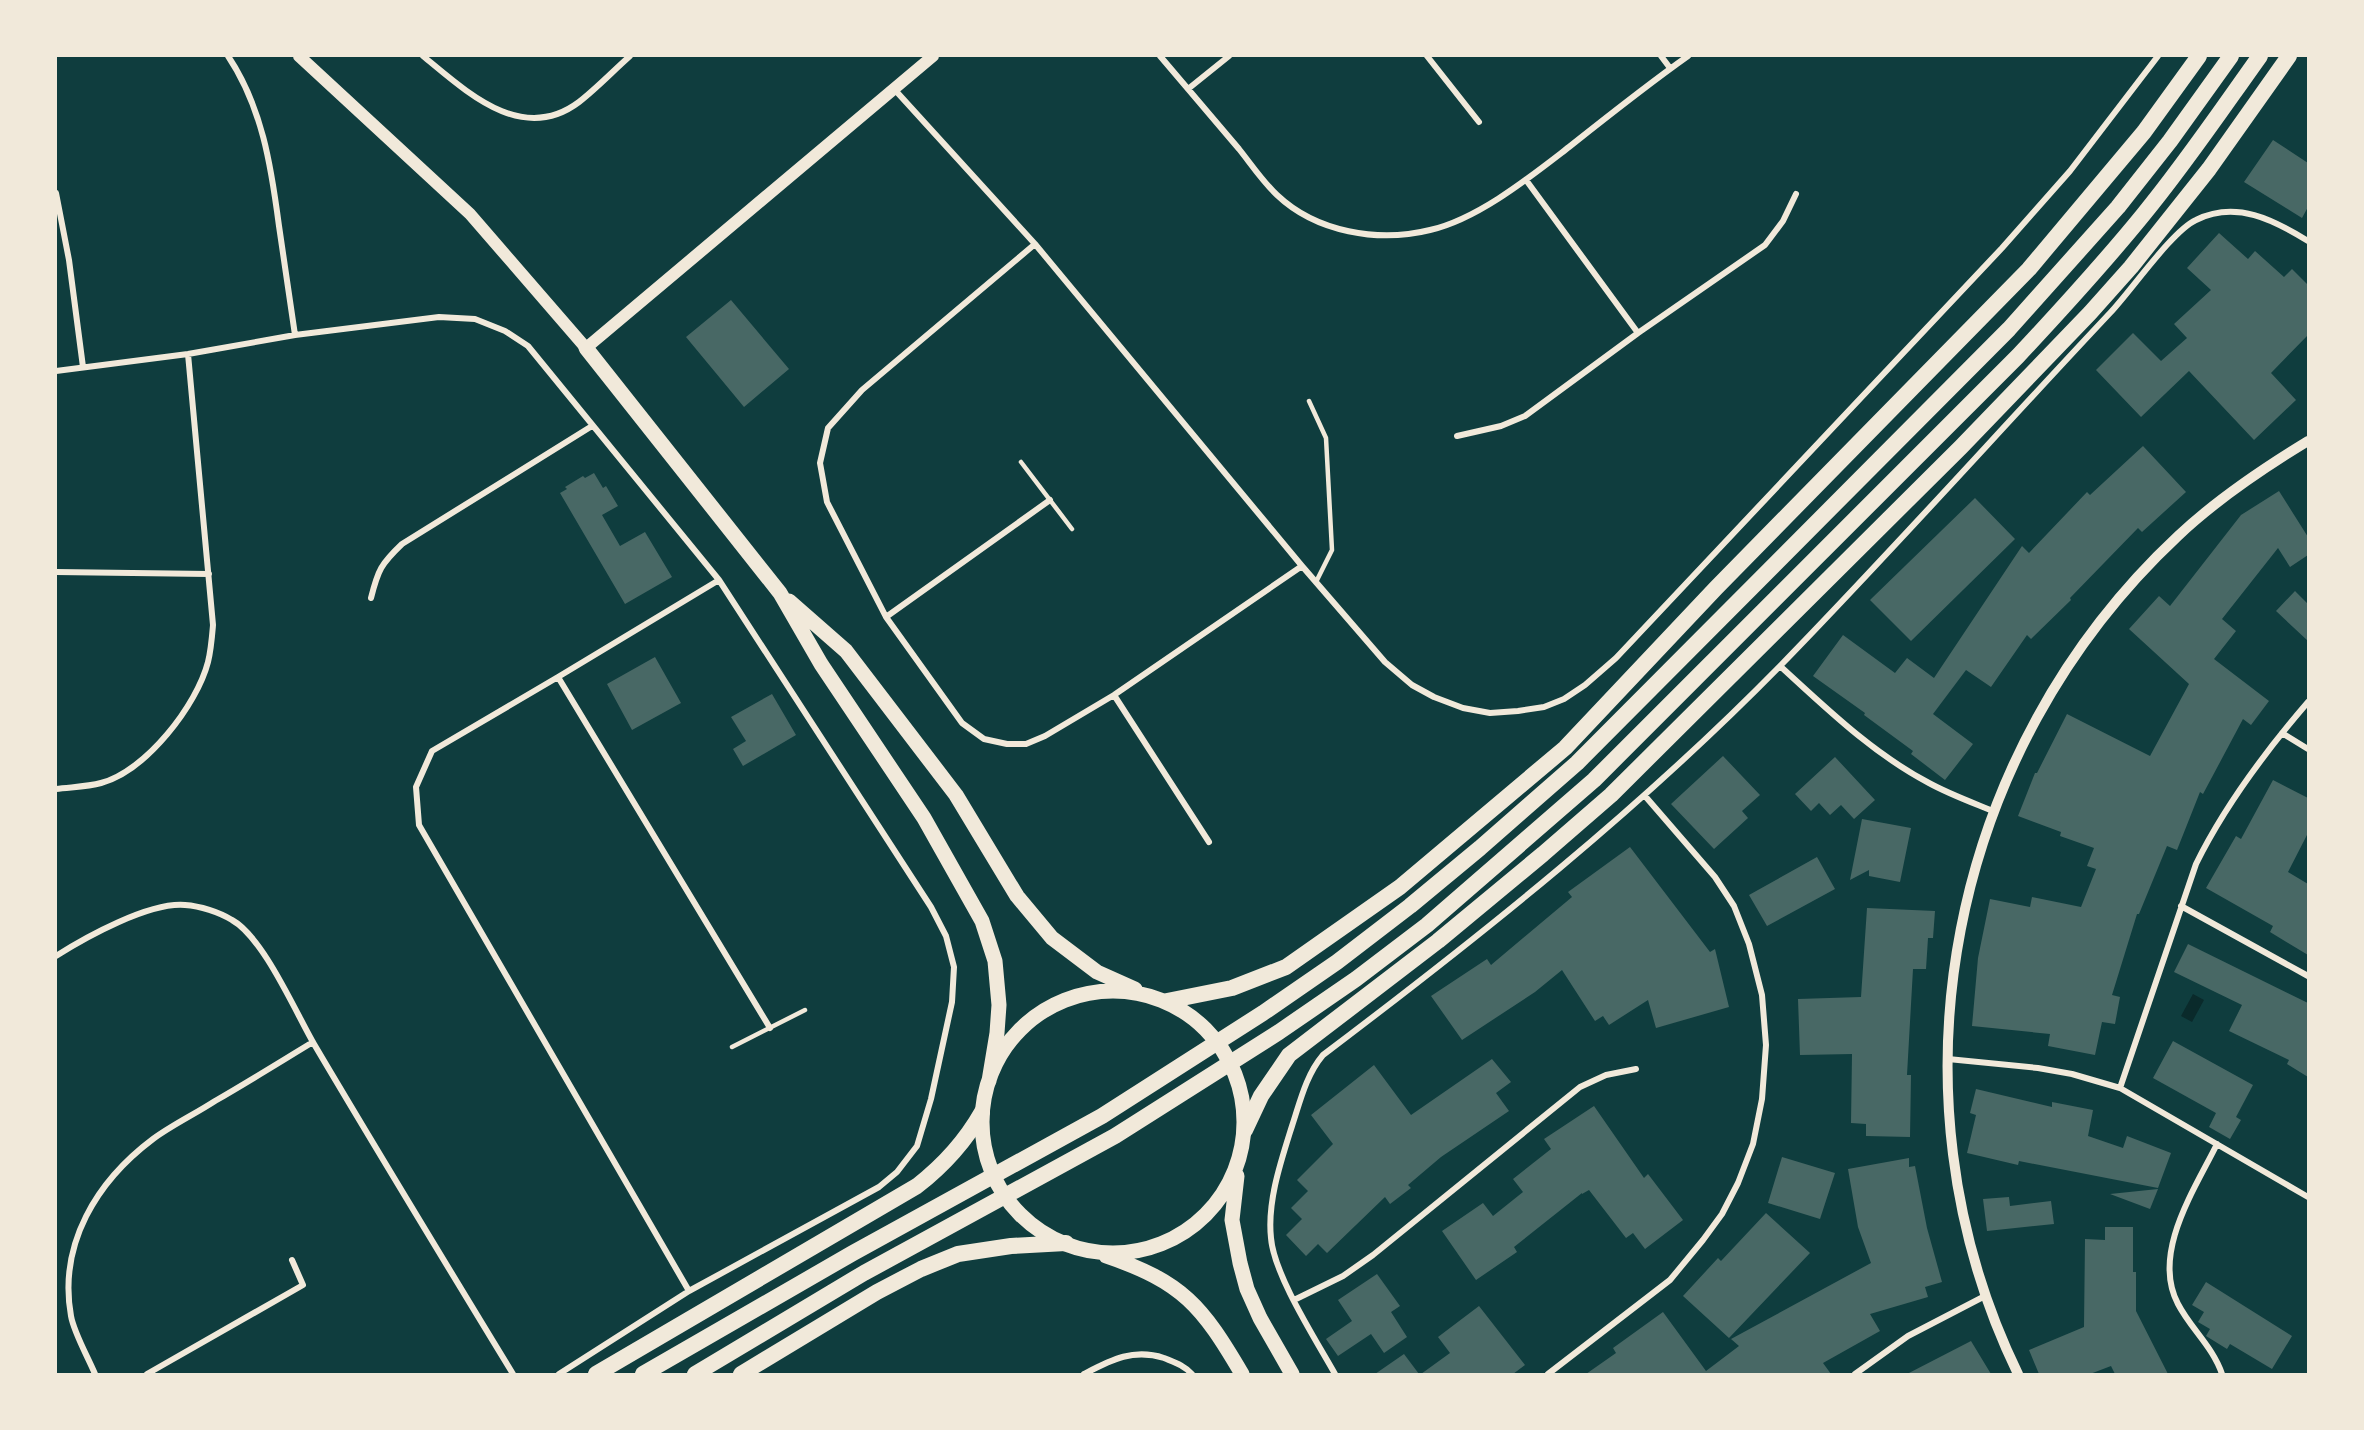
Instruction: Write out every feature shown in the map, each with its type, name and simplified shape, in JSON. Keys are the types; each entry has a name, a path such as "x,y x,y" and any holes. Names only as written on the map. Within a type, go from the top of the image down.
{"highway":[{"path":"1167,1001 1232,988 1286,967 1400,887 1565,748 1716,588 2029,269 2144,132 2199,56"},
{"path":"643,1374 853,1253 1102,1116 1263,1013 1337,962 1480,848 1576,763 2009,329 2118,207 2170,141 2231,56"},
{"path":"695,1374 864,1274 1115,1136 1279,1032 1356,979 1436,917 1594,780 2018,356 2143,215 2187,159 2260,56"},
{"path":"1245,1130 1261,1096 1289,1055 1438,941 1611,795 1961,447 2090,313 2161,232 2289,56"},
{"path":"596,1374 917,1186 942,1167 972,1130 982,1112"},
{"path":"741,1374 877,1292 958,1254 1011,1246 1066,1243"}],"main road":[{"path":"299,56 470,214 586,348 780,593 821,664 924,818 981,921 995,961 999,1005 997,1033 982,1112 986,1161 1016,1212 1045,1233 1066,1243 1148,1272 1178,1289 1216,1329 1242,1374"},
{"path":"586,348 933,56"},
{"path":"780,593 846,651 956,795 1017,896 1052,938 1097,972 1167,1001 1210,1032 1224,1050 1238,1079 1245,1130 1232,1221 1240,1263 1247,1289 1260,1318 1292,1374"},
{"path":"989,1081 1006,1046 1033,1017 1068,999 1106,990 1146,994"},
{"path":"1086,1250 1118,1252 1150,1247 1180,1235 1205,1215 1219,1199 1226,1190 1239,1161"}],"street":[{"path":"228,56 240,74 257,113 271,167 295,335"},
{"path":"423,56 460,86 492,106 520,118 542,118 560,113 578,103 630,56"},
{"path":"1160,56 1277,195 1304,215 1331,227 1360,234 1397,235 1430,230 1467,216 1526,180 1688,56"},
{"path":"1188,89 1229,56"},
{"path":"1427,56 1479,122"},
{"path":"1661,56 1670,68"},
{"path":"895,90 1035,244 1302,566 1385,662 1412,685 1434,697 1463,708 1490,713 1544,707 1564,699 1585,686 1616,658 2002,248 2070,171 2158,56"},
{"path":"1526,180 1638,333"},
{"path":"56,193 69,260 83,367"},
{"path":"1457,436 1501,426 1525,416 1638,333 1765,245 1783,221 1796,194"},
{"path":"1335,1374 1294,1300 1274,1256 1270,1220 1273,1198 1290,1135 1316,1063 1323,1055 1549,878 1645,796 1780,666 2117,306 2177,235 2193,221 2219,213 2244,212 2272,219 2308,241"},
{"path":"1035,244 862,390 828,428 820,463 826,502 886,616 962,723 984,739 1007,744 1026,744 1045,736 1113,695 1302,566"},
{"path":"56,371 188,354 295,335 439,317 475,319 505,331 528,346 719,580 932,908 946,936 954,967 952,1002 931,1099 917,1146 897,1172 879,1187 689,1291 559,1374"},
{"path":"56,789 102,783 125,772 148,756 176,723 195,694 208,662 213,625 210,574 188,354"},
{"path":"371,598 377,574 386,560 402,544 592,426"},
{"path":"2018,1374 1985,1296 1969,1237 1956,1169 1950,1120 1947,1059 1950,995 1958,939 1972,876 1992,811 2025,740 2061,678 2136,579 2178,536 2229,493 2308,441"},
{"path":"886,616 1050,500"},
{"path":"56,572 210,574"},
{"path":"689,1291 419,825 416,787 432,751 719,580"},
{"path":"1780,666 1838,719 1881,753 1928,783 1992,811"},
{"path":"558,678 770,1028"},
{"path":"1113,695 1209,842"},
{"path":"2120,1088 2181,906 2196,864 2211,833 2282,733 2308,702"},
{"path":"2282,733 2308,749"},
{"path":"1548,1374 1670,1280 1703,1240 1722,1214 1738,1183 1753,1144 1762,1099 1766,1045 1762,995 1746,934 1734,906 1715,877 1645,796"},
{"path":"56,956 81,940 155,908 184,904 203,908 233,920 254,938 313,1042 513,1374"},
{"path":"2181,906 2308,976"},
{"path":"95,1374 71,1318 68,1286 72,1252 82,1222 100,1193 122,1165 154,1138 313,1042"},
{"path":"1947,1059 2038,1068 2072,1074 2120,1088 2308,1197"},
{"path":"1294,1300 1343,1276 1373,1255 1580,1087 1606,1075 1636,1069"},
{"path":"2217,1144 2177,1225 2170,1260 2172,1290 2178,1304 2211,1351 2222,1374"},
{"path":"147,1374 303,1285 292,1260"},
{"path":"1855,1374 1908,1336 1985,1296"},
{"path":"1084,1374 1114,1358 1134,1353 1151,1354 1183,1365 1192,1374"}],"lane":[{"path":"1309,401 1326,438 1332,550 1316,582"},
{"path":"1021,462 1072,529"},
{"path":"732,1047 805,1010"}],"water":[{"path":"2193,994 2204,1000 2192,1022 2181,1016"}],"building":[{"path":"2273,140 2308,163 2308,207 2302,218 2244,182"},
{"path":"2219,233 2248,259 2255,251 2284,277 2292,269 2308,285 2308,335 2271,373 2296,400 2254,440 2189,371 2141,417 2096,370 2133,333 2161,361 2187,338 2174,324 2211,290 2187,268"},
{"path":"731,300 789,369 744,407 686,337"},
{"path":"2143,446 2186,492 2142,532 2138,528 2031,639 2027,635 1991,687 1966,670 1933,714 1973,744 1945,780 1911,754 1913,751 1864,715 1865,713 1813,676 1843,635 1895,673 1907,658 1934,678 2022,546 2029,553 2087,492 2090,495"},
{"path":"594,473 603,488 606,486 618,506 602,515 620,546 645,532 672,577 625,604 560,493 567,489 565,487 583,476 585,478"},
{"path":"2279,491 2308,537 2308,555 2290,567 2278,548 2222,619 2236,631 2214,659 2269,701 2251,725 2243,719 2203,794 2200,792 2177,850 2167,846 2139,914 2137,914 2112,995 2120,997 2115,1024 2102,1022 2095,1055 2048,1046 2050,1034 1972,1026 1978,958 1990,899 2030,907 2032,897 2081,907 2096,869 2087,866 2094,848 2060,836 2061,832 2018,816 2035,773 2067,714 2150,756 2189,684 2129,629 2159,596 2170,606 2241,515"},
{"path":"1975,498 2015,539 1911,641 1870,600"},
{"path":"2295,591 2308,604 2308,641 2276,611"},
{"path":"655,657 681,703 632,730 607,684"},
{"path":"772,694 796,735 743,766 733,749 746,741 731,717"},
{"path":"1723,756 1760,795 1742,811 1748,818 1714,849 1671,804"},
{"path":"1835,757 1875,800 1854,819 1841,805 1830,815 1819,803 1811,811 1795,794"},
{"path":"2273,780 2308,798 2308,833 2288,872 2308,884 2308,955 2270,932 2273,926 2206,888 2236,836 2241,839"},
{"path":"1862,819 1911,828 1900,882 1869,876 1869,870 1850,880"},
{"path":"1630,847 1710,952 1715,949 1729,1007 1656,1028 1648,1000 1609,1025 1603,1016 1595,1021 1562,970 1535,992 1462,1040 1431,996 1487,959 1491,965 1572,897 1568,892"},
{"path":"1817,857 1835,889 1767,926 1749,895"},
{"path":"1867,908 1935,911 1933,938 1928,938 1926,969 1913,969 1907,1075 1911,1075 1910,1137 1866,1136 1866,1124 1851,1123 1852,1054 1800,1055 1798,999 1861,997"},
{"path":"2188,944 2308,1003 2308,1077 2287,1064 2289,1060 2229,1031 2242,1005 2174,972"},
{"path":"2173,1041 2253,1085 2236,1117 2241,1120 2230,1139 2209,1127 2216,1113 2153,1078"},
{"path":"1492,1059 1511,1082 1496,1093 1509,1111 1441,1157 1408,1185 1411,1188 1390,1204 1385,1197 1327,1253 1318,1244 1306,1256 1286,1235 1302,1219 1291,1208 1308,1191 1297,1180 1333,1144 1311,1115 1374,1065 1411,1115"},
{"path":"1976,1089 2052,1107 2052,1102 2093,1110 2088,1136 2123,1148 2127,1136 2171,1153 2158,1188 2019,1161 2018,1165 1967,1153 1976,1115 1970,1113"},
{"path":"1594,1106 1644,1178 1648,1174 1683,1220 1645,1249 1633,1233 1626,1238 1589,1190 1582,1193 1514,1247 1517,1252 1476,1280 1442,1231 1483,1203 1493,1216 1523,1192 1513,1179 1551,1149 1544,1139"},
{"path":"1782,1157 1835,1173 1820,1219 1768,1203"},
{"path":"1909,1158 1909,1167 1915,1166 1927,1228 1942,1282 1925,1287 1928,1297 1870,1314 1880,1331 1823,1363 1831,1374 1586,1374 1616,1353 1613,1348 1663,1312 1706,1371 1739,1346 1731,1339 1871,1263 1858,1227 1848,1169"},
{"path":"2158,1189 2150,1209 2110,1194"},
{"path":"2009,1197 2010,1206 2051,1201 2054,1224 1987,1231 1983,1199"},
{"path":"1766,1213 1810,1253 1729,1338 1683,1296 1718,1258 1721,1261"},
{"path":"2105,1227 2133,1227 2136,1311 2168,1374 2115,1374 2111,1366 2090,1374 2039,1374 2029,1350 2084,1327 2085,1239 2105,1240"},
{"path":"1377,1274 1400,1306 1391,1312 1407,1337 1384,1353 1371,1334 1338,1356 1326,1339 1352,1321 1338,1300"},
{"path":"2206,1282 2292,1336 2272,1369 2230,1344 2227,1349 2206,1336 2210,1329 2198,1322 2204,1312 2192,1305"},
{"path":"1479,1306 1525,1365 1513,1374 1421,1374 1450,1353 1438,1337"},
{"path":"1971,1341 1991,1374 1907,1374"},
{"path":"1404,1354 1419,1374 1375,1374"}]}
